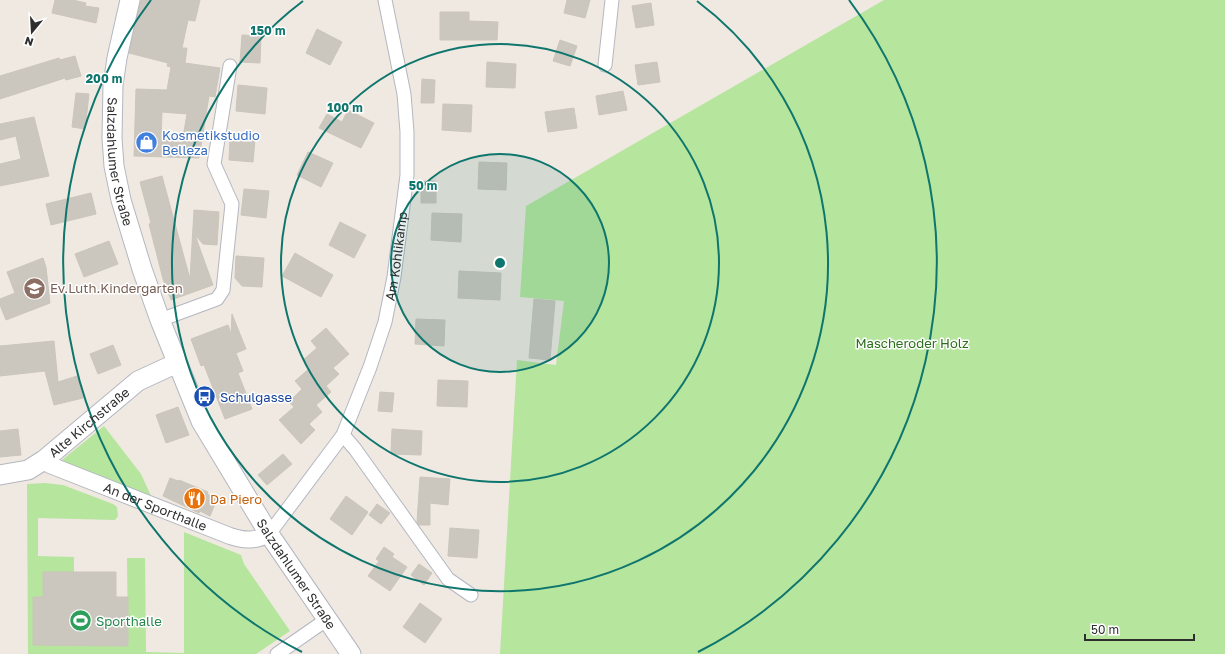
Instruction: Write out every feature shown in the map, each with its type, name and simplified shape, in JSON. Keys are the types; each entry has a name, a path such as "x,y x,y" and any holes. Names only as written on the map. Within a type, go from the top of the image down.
{"main road":[{"name":"Salzdahlumer Straße","path":"130,0 117,58 112,100 114,166 120,200 160,320 201,422 270,534 326,620 351,654"},
{"name":"Alte Kirchstraße","path":"0,476 28,470 44,460 138,381 177,363"}],"street":[{"name":"Am Kohlikamp","path":"270,534 343,435 370,367 385,322 394,278 407,175 407,132 404,94 385,0"},
{"path":"605,65 612,0"},
{"path":"160,320 217,299 223,290 232,204 214,164 230,66"},
{"path":"343,435 356,449 448,579 471,595"},
{"name":"An der Sporthalle","path":"44,460 50,465 230,536 247,540 261,538 270,534"},
{"path":"277,654 326,620"}],"green space":[{"name":"Mascheroder Holz","path":"884,0 1225,0 1225,654 500,654 517,360 556,365 564,301 520,297 526,206"},
{"path":"104,426 141,474 152,498 62,463 62,460"},
{"path":"45,483 63,485 113,504 117,507 118,516 115,520 38,518 38,556 74,557 74,572 43,572 43,597 33,597 33,645 128,645 127,558 145,558 146,652 184,653 184,532 241,555 244,564 290,631 256,654 28,654 27,484"}],"building":[{"path":"55,0 73,0 86,3 85,6 99,8 96,23 52,13"},
{"path":"141,0 200,0 195,21 188,20 182,48 187,48 185,63 220,68 215,97 209,96 199,158 134,156 136,89 167,90 171,67 167,66 168,63 129,53","holes":["162,112 187,114 182,143 161,140"]},
{"path":"567,0 590,0 585,18 564,13"},
{"path":"651,3 654,25 636,28 632,6"},
{"path":"440,12 469,12 469,21 498,22 497,40 440,40"},
{"path":"317,29 342,42 330,65 306,53"},
{"path":"242,35 261,36 260,63 240,62"},
{"path":"560,40 577,46 570,66 553,61"},
{"path":"75,56 81,76 66,80 65,78 0,99 0,76 59,58 60,60"},
{"path":"487,62 516,64 515,88 486,87"},
{"path":"657,62 660,82 638,85 635,65"},
{"path":"422,79 435,80 434,103 421,103"},
{"path":"238,85 267,88 265,114 236,111"},
{"path":"623,91 627,110 599,115 596,96"},
{"path":"76,93 89,94 85,129 72,127"},
{"path":"443,104 472,105 471,132 442,130"},
{"path":"574,108 577,128 548,132 545,112"},
{"path":"348,110 374,123 361,148 319,128 327,114 342,122"},
{"path":"34,117 49,176 0,186 0,164 21,159 16,136 0,140 0,124"},
{"path":"230,138 255,140 253,162 229,160"},
{"path":"308,152 333,163 321,187 297,175"},
{"path":"479,162 507,163 506,190 478,189"},
{"path":"162,176 190,279 194,210 219,212 217,245 203,244 195,235 213,285 171,300 163,279 149,224 151,223 140,182"},
{"path":"421,181 436,181 436,203 421,203"},
{"path":"244,189 269,191 266,218 241,215"},
{"path":"91,193 96,214 51,225 46,204"},
{"path":"432,213 462,214 461,242 431,240"},
{"path":"340,222 366,235 354,258 329,245"},
{"path":"109,241 118,264 84,277 75,254"},
{"path":"295,253 333,275 321,297 282,276"},
{"path":"236,256 264,258 262,287 242,286 235,278"},
{"path":"43,258 46,267 50,303 6,320 0,305 0,299 15,293 7,272"},
{"path":"459,271 501,273 500,300 458,298"},
{"path":"534,299 555,301 550,360 529,358"},
{"path":"232,314 246,349 236,353 243,371 238,373 252,409 225,419 204,365 201,366 191,339 228,325 231,334"},
{"path":"416,319 445,320 444,346 415,344"},
{"path":"326,328 349,354 333,368 339,374 326,386 331,392 316,405 322,412 309,424 315,430 301,444 279,420 294,407 289,402 302,389 295,381 310,368 303,360 317,348 311,341"},
{"path":"54,341 58,382 77,376 83,398 54,405 45,371 0,376 0,346"},
{"path":"113,345 121,365 98,374 90,354"},
{"path":"438,380 468,381 467,407 437,406"},
{"path":"380,392 394,393 392,412 378,411"},
{"path":"178,407 189,435 166,443 156,415"},
{"path":"18,429 21,455 0,457 0,431"},
{"path":"392,429 422,431 421,455 391,454"},
{"path":"283,454 292,464 267,485 258,475"},
{"path":"420,477 450,479 448,505 430,503 430,525 419,525 417,522"},
{"path":"170,478 179,480 208,492 207,494 217,499 210,516 200,511 199,513 163,496"},
{"path":"346,496 368,512 352,535 330,519"},
{"path":"377,504 390,513 381,524 369,515"},
{"path":"450,528 479,530 477,558 448,556"},
{"path":"384,547 394,554 392,557 407,567 390,591 368,576 379,561 376,559"},
{"path":"419,564 432,573 424,585 411,575"},
{"name":"Sporthalle","path":"43,572 116,572 116,597 128,597 128,646 33,645 33,597 43,597"},
{"path":"420,603 442,619 425,643 403,627"}],"place":[{"name":"Kosmetikstudio Belleza","path":"147,142"},
{"name":"Ev.Luth.Kindergarten","path":"34,288"},
{"name":"Schulgasse","path":"205,397"},
{"name":"Da Piero","path":"195,499"},
{"name":"Sporthalle","path":"80,621"}]}
